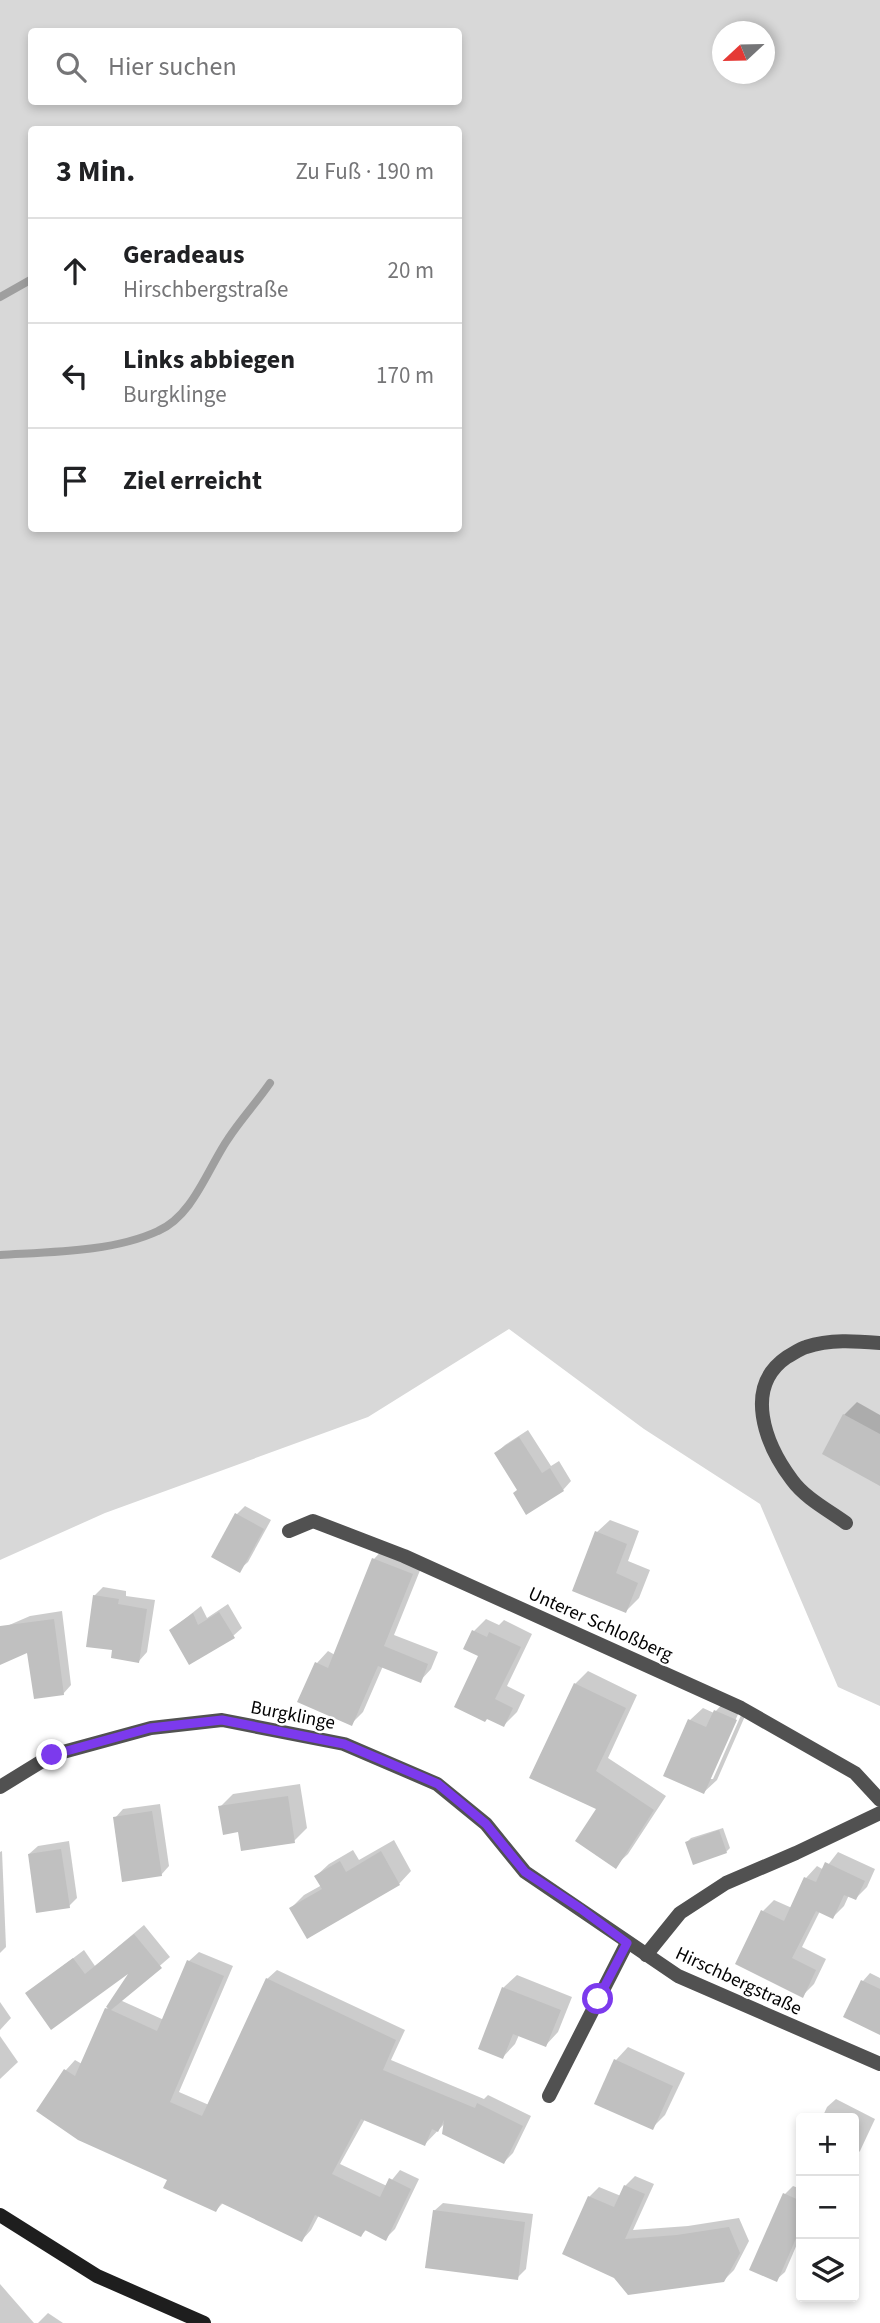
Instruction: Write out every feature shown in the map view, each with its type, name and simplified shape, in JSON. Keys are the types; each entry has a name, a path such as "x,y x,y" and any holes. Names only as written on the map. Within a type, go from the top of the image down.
{"main road":[{"path":"0,2215 97,2276 204,2323"}],"street":[{"path":"846,1523 814,1501 792,1481 763,1420 761,1393 775,1366 803,1347 826,1342 880,1343"},
{"name":"Unterer Schloßberg","path":"289,1531 313,1521 404,1556 636,1659 741,1708 855,1773 880,1800"},
{"name":"Burgklinge","path":"0,1787 52,1755 150,1728 222,1720 344,1744 438,1784 486,1824 525,1872 646,1955"},
{"name":"Hirschbergstraße","path":"880,1813 726,1883 680,1913 646,1955 678,1976 880,2064"},
{"path":"549,2096 627,1943"}],"shaded area":[{"path":"0,0 880,0 880,1706 838,1687 760,1504 644,1429 509,1329 368,1417 105,1513 0,1560"}],"building":[{"path":"843,1414 880,1434 880,1486 822,1454"},
{"path":"519,1437 542,1473 550,1468 564,1491 526,1515 513,1493 517,1490 494,1453"},
{"path":"235,1513 264,1529 240,1573 211,1557"},
{"path":"595,1531 627,1544 616,1573 638,1583 626,1613 572,1591"},
{"path":"372,1558 413,1574 384,1646 428,1664 421,1683 378,1666 352,1726 297,1702 315,1662 328,1668"},
{"path":"93,1595 119,1599 118,1604 147,1609 139,1663 111,1658 112,1650 86,1647"},
{"path":"219,1612 235,1638 189,1665 169,1630 193,1613 198,1625"},
{"path":"54,1619 64,1695 34,1699 27,1653 0,1665 0,1626"},
{"path":"472,1630 487,1637 489,1632 521,1647 495,1699 513,1708 504,1727 487,1719 485,1722 454,1707 478,1656 463,1649"},
{"path":"574,1683 626,1708 596,1771 654,1810 616,1869 575,1841 596,1809 529,1778"},
{"path":"714,1710 737,1720 704,1794 663,1776 688,1719 706,1727"},
{"path":"288,1796 295,1843 241,1851 238,1832 223,1835 218,1806"},
{"path":"152,1811 162,1876 122,1882 113,1817"},
{"path":"719,1830 727,1853 693,1865 685,1842"},
{"path":"61,1849 70,1908 36,1913 28,1854"},
{"path":"381,1851 400,1885 307,1939 289,1908 322,1889 314,1876 340,1861 346,1872"},
{"path":"825,1862 865,1881 856,1900 844,1895 833,1919 816,1911 792,1958 816,1970 803,1998 735,1964 761,1910 784,1921 804,1877 816,1882"},
{"path":"134,1934 162,1968 111,2010 157,2031 187,1960 224,1976 170,2102 202,2116 266,1978 396,2040 383,2070 475,2108 477,2103 523,2126 504,2164 442,2134 444,2120 438,2132 432,2129 425,2146 361,2119 332,2174 380,2197 389,2178 411,2189 386,2241 365,2230 361,2237 315,2215 302,2242 221,2203 216,2212 163,2188 167,2180 78,2140 36,2111 64,2069 75,2076 105,2008 109,2009 106,2007 128,1974 51,2030 25,1993 73,1958 85,1974"},
{"path":"861,1980 880,1989 880,2035 843,2017"},
{"path":"502,1987 561,2010 546,2047 513,2034 503,2059 478,2049"},
{"path":"614,2059 673,2086 653,2130 594,2104"},
{"path":"624,2185 645,2194 625,2239 729,2227 740,2253 724,2282 628,2295 614,2278 562,2254 588,2196 614,2207"},
{"path":"783,2193 796,2199 796,2238 777,2282 749,2270"},
{"path":"433,2210 525,2222 518,2280 425,2268"}],"waterway":[{"path":"0,297 28,281"},
{"path":"0,1255 101,1247 140,1238 170,1224 190,1203 228,1139 270,1083"}],"route":[{"path":"52,1755 150,1728 222,1720 344,1744 438,1784 486,1824 525,1872 627,1943 598,1999"}]}
